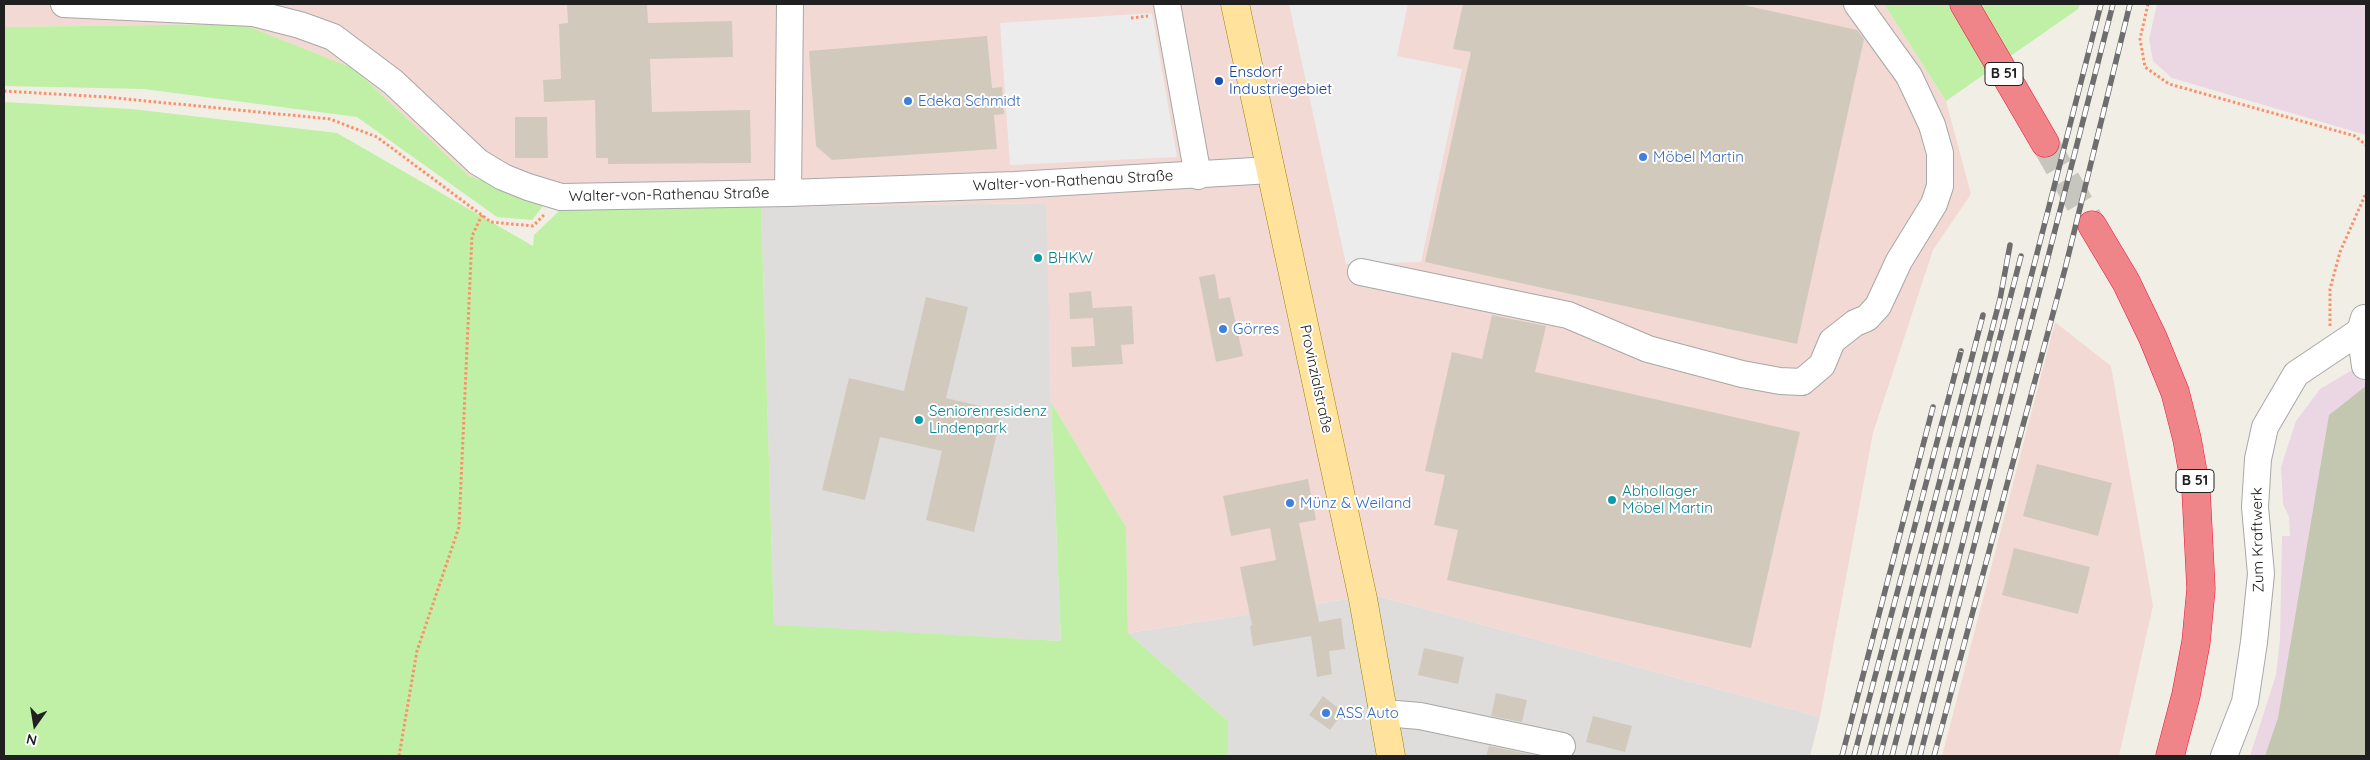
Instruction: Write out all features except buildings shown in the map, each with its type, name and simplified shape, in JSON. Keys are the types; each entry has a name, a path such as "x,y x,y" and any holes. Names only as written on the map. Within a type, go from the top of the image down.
{"highway":[{"name":"B 51","path":"1964,4 2045,143"},
{"name":"B 51","path":"2092,225 2126,282 2154,338 2175,392 2187,439 2196,490 2201,589 2197,634 2186,695 2170,756"}],"main road":[{"name":"Provinzialstraße","path":"1235,4 1359,579 1392,756"}],"street":[{"name":"Walter-von-Rathenau Straße","path":"64,4 253,13 308,28 332,37 393,82 478,162 519,184 562,197 788,193 1198,176 1271,170"},
{"path":"788,193 790,4"},
{"path":"1167,4 1198,176"},
{"path":"1361,272 1568,315 1648,348 1742,374 1780,381 1802,382 1822,365 1832,341 1855,323 1867,318 1878,306 1899,261 1930,212 1940,186 1940,153 1932,125 1910,76 1857,4"},
{"path":"2364,324 2365,366"},
{"name":"Zum Kraftwerk","path":"2224,756 2245,702 2254,642 2261,574 2255,507 2258,459 2265,427 2296,374 2364,324"},
{"path":"1384,714 1420,716 1562,746"}],"path":[{"path":"2148,4 2140,39 2145,67 2170,84 2356,136 2366,145"},
{"path":"4,91 106,96 330,119 377,137 491,222 533,226 562,197"},
{"path":"2364,324 2330,334 2330,289 2340,252 2366,192"},
{"path":"399,756 417,650 459,527 472,236 482,215"}],"shaded area":[{"path":"4,4 1884,4 1946,101 1971,194 1933,250 1873,433 1820,717 1374,595 1128,633 1126,527 1051,402 1046,203 761,207 563,207 469,176 353,68 242,24 4,27"},
{"path":"1289,4 1408,4 1397,56 1462,69 1421,262 1346,264"},
{"path":"2157,4 2366,4 2366,135 2172,78 2153,61 2149,39"},
{"path":"1152,13 1177,157 1010,165 1000,23"},
{"path":"1047,203 1051,402 1061,641 774,626 761,207"},
{"path":"2055,322 2111,366 2153,606 2119,756 1942,756"},
{"path":"2366,366 2366,756 2250,756 2276,675 2280,639 2282,536 2290,536 2289,517 2283,504 2281,467 2296,421 2320,389 2354,369"},
{"path":"2366,386 2366,756 2265,756 2278,718 2329,415"},
{"path":"1374,595 1820,717 1810,756 1228,756 1228,721 1128,633"}],"green space":[{"path":"1884,4 2080,4 2078,9 1946,101"},
{"path":"242,24 353,68 469,176 546,202 532,220 497,217 357,117 144,89 4,86 4,27"},
{"path":"4,102 132,109 337,133 533,246 534,235 563,207 761,207 774,625 1061,641 1051,402 1126,527 1128,633 1228,721 1228,756 4,756"}],"tunnel":[{"path":"2045,143 2092,225"}],"railway":[{"path":"1908,756 2101,4"},
{"path":"1920,756 2113,4"},
{"path":"1934,756 2065,269 2130,4"},
{"path":"1880,756 2000,299 2010,245"},
{"path":"1892,756 2021,256"},
{"path":"1868,756 1983,315"},
{"path":"1854,756 1961,351"},
{"path":"1842,756 1933,407"}],"place":[{"name":"Ensdorf Industriegebiet","path":"1219,81"},
{"name":"Edeka Schmidt","path":"908,101"},
{"name":"Möbel Martin","path":"1643,157"},
{"name":"BHKW","path":"1038,258"},
{"name":"Görres","path":"1223,329"},
{"name":"Seniorenresidenz Lindenpark","path":"919,420"},
{"name":"Abhollager Möbel Martin","path":"1612,500"},
{"name":"Münz & Weiland","path":"1290,503"},
{"name":"ASS Auto","path":"1326,713"}]}
